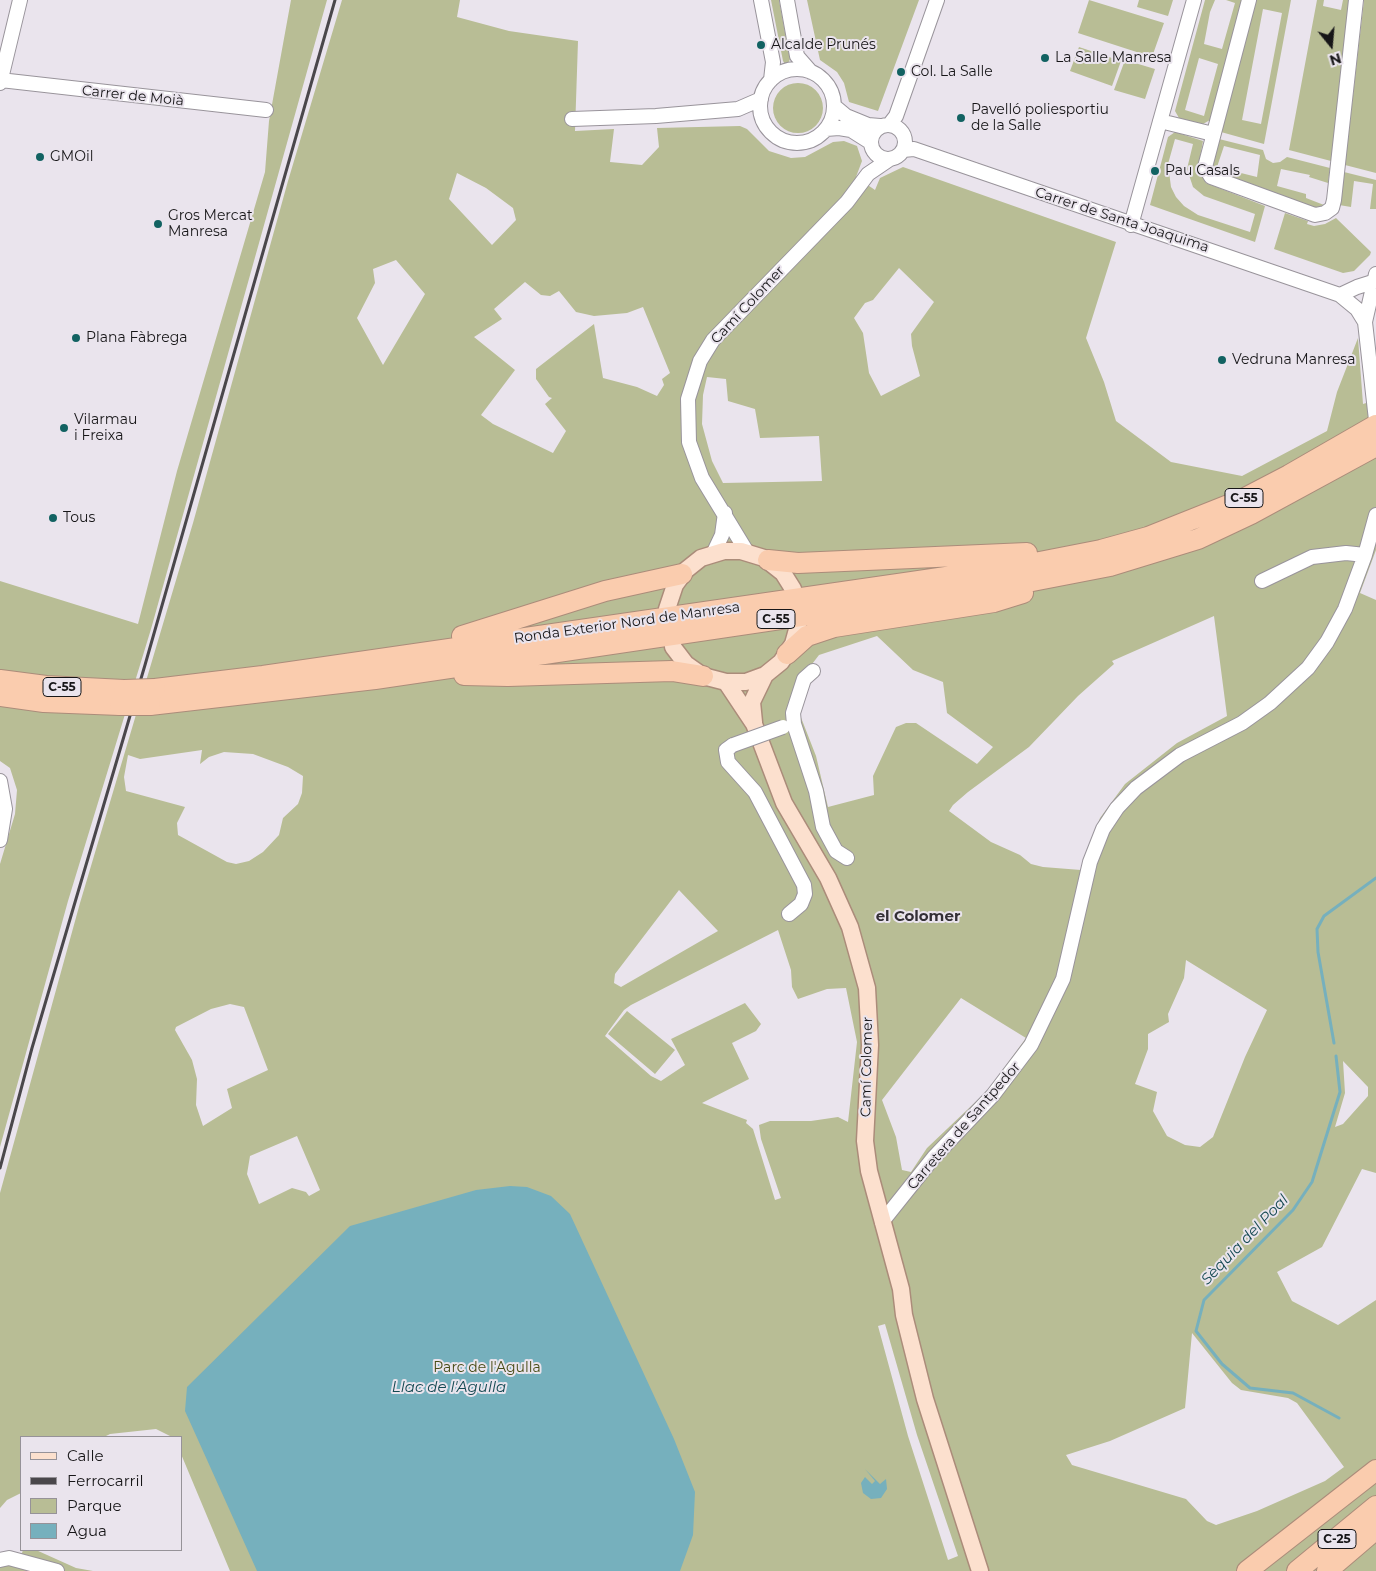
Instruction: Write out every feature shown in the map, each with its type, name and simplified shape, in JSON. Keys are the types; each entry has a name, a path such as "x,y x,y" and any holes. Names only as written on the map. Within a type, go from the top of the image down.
{"highway":[{"name":"Ronda Exterior Nord de Manresa","path":"0,696 44,702 267,693 410,674 1017,584 1106,558 1148,537 1241,500 1376,425"},
{"name":"Ronda Exterior Nord de Manresa","path":"153,697 263,676 1014,567 1155,554 1206,535 1251,514 1376,446"},
{"path":"768,560 798,563 1106,558"},
{"path":"787,654 808,636 834,627 994,602 1106,558"},
{"path":"359,662 480,632 606,591 682,574"},
{"path":"410,674 508,676 672,671 703,676"},
{"name":"Ronda Exterior Nord de Manresa","path":"0,680 122,698"},
{"path":"1247,1571 1376,1470"},
{"name":"C-25","path":"1297,1571 1376,1506"},
{"name":"C-25","path":"1327,1571 1376,1529"},
{"path":"1346,1571 1376,1544"}],"main road":[{"path":"667,608 672,590 682,574 696,562 713,554 730,550 747,552 768,560 783,573 793,589"},
{"path":"674,646 686,664 703,676 726,682 746,682 764,675 787,654 798,626"},
{"name":"Camí Colomer","path":"754,724 752,702 764,675"},
{"name":"Camí Colomer","path":"726,682 754,724 784,803 828,878 850,927 866,988 870,1045 866,1141 869,1171 882,1222"},
{"path":"882,1222 900,1289 904,1316 925,1399 980,1571"}],"street":[{"path":"0,81 20,0"},
{"path":"761,0 773,62 771,80 761,99 764,121"},
{"path":"738,109 764,121 777,137 793,142 813,139 826,129 832,118 834,106 828,85 811,72 797,56 787,0"},
{"path":"871,145 874,132 896,116 937,0"},
{"path":"1132,225 1194,0"},
{"path":"1249,0 1205,167 1212,178 1315,215 1325,214 1332,208 1356,0"},
{"path":"771,80 787,71 801,70 811,72"},
{"name":"Carrer de Moià","path":"0,81 266,110"},
{"path":"572,119 656,116 738,109 761,99"},
{"path":"826,129 839,128 851,130 871,145 878,156 890,159 898,156 903,150 905,142 902,132 897,127 868,125 846,116 834,106"},
{"path":"1160,121 1213,134"},
{"name":"Camí Colomer","path":"868,174 871,145"},
{"name":"Carrer de Santa Joaquima","path":"903,150 914,149 1132,225 1228,255 1340,295 1357,309 1366,322"},
{"name":"Camí Colomer","path":"747,552 702,478 689,442 688,399 700,361 718,334 847,202 868,174 890,159"},
{"path":"1340,295 1375,279"},
{"path":"1375,279 1366,322 1370,346 1376,420"},
{"path":"713,554 722,535 725,513"},
{"name":"Carretera de Santpedor","path":"882,1222 934,1157 993,1095 1031,1045 1063,979 1090,862 1103,829 1117,808 1136,788 1180,755 1242,723 1270,703 1308,668 1327,642 1345,609 1365,555 1376,515"},
{"path":"1262,581 1312,557 1346,553 1365,555"},
{"path":"813,671 804,679 789,725 816,791 823,827 836,851 847,858"},
{"path":"789,725 733,745 726,750 728,762 755,792 804,885 805,894 800,904 789,914"},
{"path":"0,781 5,809 0,840"},
{"path":"0,1560 9,1558 57,1571"}],"green space":[{"path":"291,0 327,0 151,629 68,901 0,1147 0,864 15,814 17,790 10,768 0,761 0,581 138,624 177,471 265,172 269,121"},
{"name":"Parc de l'Agulla","path":"342,0 460,0 457,17 509,31 578,41 575,131 614,129 610,162 642,165 659,147 657,128 740,126 747,129 769,151 791,158 805,157 833,142 844,141 857,146 862,161 856,177 875,190 880,178 903,167 1116,242 1086,338 1104,382 1116,421 1171,462 1242,476 1327,431 1337,392 1358,338 1363,404 1376,400 1376,550 1360,593 1376,600 1376,1173 1362,1169 1322,1247 1277,1272 1292,1301 1338,1325 1376,1300 1376,1571 230,1571 182,1456 182,1436 170,1436 156,1429 106,1436 20,1436 20,1494 7,1500 0,1508 0,1193 80,903 193,523 288,181","holes":["457,173 486,188 513,208 516,220 492,245 449,199","396,260 425,294 383,365 357,318 375,283 373,269","899,268 934,302 911,334 912,346 920,376 881,396 869,373 863,333 854,318 865,303 873,300","525,282 541,295 550,296 559,291 576,312 594,316 627,313 643,307 670,373 662,379 664,385 657,396 637,387 603,378 594,324 536,369 536,379 549,397 552,398 545,404 566,431 553,453 493,424 481,415 515,370 474,337 502,319 494,309","707,377 726,379 728,401 755,409 760,438 819,436 822,481 723,483 712,461 702,424 703,395","1214,616 1227,716 1177,743 1125,784 1100,818 1081,870 1043,867 1031,864 1020,855 991,842 949,811 968,792 1029,747 1078,696 1114,664 1112,661","877,636 913,670 943,682 947,713 993,747 977,764 916,723 906,723 896,727 873,776 874,795 828,807 816,756 800,715 799,705 802,695 817,674 809,668 819,655","202,750 200,764 209,757 224,752 253,754 288,767 303,776 302,793 298,804 283,818 279,835 263,852 249,861 236,864 227,862 178,835 177,823 185,807 126,791 124,777 128,755 140,759","679,890 718,931 621,987 614,983 615,974","778,930 791,970 792,987 798,999 827,989 846,988 857,1042 848,1122 838,1117 811,1121 770,1121 759,1125 761,1139 781,1198 775,1200 753,1129 746,1123 747,1120 702,1103 749,1079 732,1043 756,1031 761,1024 745,1003 671,1039 685,1065 661,1081 651,1076 605,1036 624,1010","1186,960 1267,1010 1245,1057 1213,1137 1200,1147 1185,1145 1167,1136 1153,1111 1157,1092 1135,1084 1148,1049 1148,1034 1169,1022 1168,1014 1184,978","961,998 1026,1038 988,1090 927,1148 911,1172 902,1170 896,1137 882,1100","230,1004 244,1007 268,1070 227,1089 232,1108 203,1126 196,1105 197,1079 192,1060 175,1030 176,1027 211,1009","1343,1061 1368,1087 1368,1096 1343,1124 1335,1127 1345,1093","297,1136 320,1190 309,1196 306,1192 292,1188 259,1204 247,1174 250,1156","885,1324 917,1435 958,1556 948,1560 908,1436 878,1326","1192,1333 1232,1383 1241,1390 1288,1398 1297,1403 1344,1467 1325,1481 1257,1511 1216,1525 1207,1521 1186,1499 1072,1465 1066,1455 1110,1441 1185,1408"]},
{"path":"771,0 779,0 790,59 788,64 785,64 783,61"},
{"path":"807,0 919,0 878,111 849,102 844,83 837,72 820,60"},
{"path":"1089,0 1164,23 1152,57 1078,33"},
{"path":"1139,0 1173,0 1168,16 1137,7"},
{"path":"1205,0 1215,0 1210,12 1204,44 1222,49 1235,3 1226,0 1242,0 1210,120 1203,124 1179,118 1175,111","holes":["1199,58 1218,64 1204,116 1185,110"]},
{"path":"1256,0 1291,0 1264,144 1221,132","holes":["1263,9 1282,13 1261,124 1242,120"]},
{"path":"1317,0 1324,0 1323,6 1341,10 1343,0 1350,0 1331,161 1289,150"},
{"path":"1364,0 1376,0 1376,173 1345,165"},
{"path":"1079,47 1121,61 1112,86 1070,71"},
{"path":"1125,60 1155,69 1145,99 1114,90"},
{"path":"793,83 803,83 816,90 823,103 823,113 816,126 803,133 793,133 784,129 777,122 773,113 773,103 777,94 784,87"},
{"path":"1175,132 1203,141 1198,169 1206,183 1265,206 1255,242 1150,205 1168,137","holes":["1175,139 1193,144 1187,169 1193,187 1204,196 1255,214 1250,232 1198,215 1184,206 1176,197 1171,187 1168,164"]},
{"path":"1219,139 1263,150 1266,159 1273,163 1280,162 1287,157 1330,168 1328,183 1309,177 1310,175 1281,169 1277,186 1306,194 1306,198 1324,205 1315,209 1217,173 1213,165","holes":["1224,146 1260,155 1257,177 1217,167"]},
{"path":"1344,172 1376,180 1376,209 1370,209 1373,184 1354,181 1351,207 1339,205"},
{"path":"1285,213 1308,221 1307,224 1314,226 1325,224 1336,218 1371,252 1370,255 1354,271 1343,273 1274,249"},
{"path":"627,1011 675,1050 655,1074 608,1034"},
{"path":"23,1551 38,1551 76,1568 93,1571 0,1571 0,1554 22,1553"}],"water":[{"name":"Llac de l'Agulla","path":"510,1186 527,1187 551,1196 570,1214 674,1439 695,1492 693,1535 680,1571 257,1571 185,1411 187,1387 350,1226 476,1190"},
{"path":"865,1469 880,1484 886,1479 887,1489 881,1498 871,1499 863,1493 861,1483 865,1477 872,1484 875,1481"}],"waterway":[{"name":"Sèquia del Poal","path":"1334,1043 1318,952 1317,929 1324,916 1376,878"},
{"name":"Sèquia del Poal","path":"1336,1056 1340,1092 1312,1182 1293,1210 1204,1300 1196,1331 1222,1364 1250,1388 1293,1393 1339,1418"}],"railway":[{"path":"0,1168 32,1048 145,665 335,0"}],"place":[{"name":"Alcalde Prunés","path":"761,45"},
{"name":"La Salle Manresa","path":"1045,58"},
{"name":"Col. La Salle","path":"901,72"},
{"name":"Pavelló poliesportiu de la Salle","path":"961,118"},
{"name":"GMOil","path":"40,157"},
{"name":"Pau Casals","path":"1155,171"},
{"name":"Gros Mercat Manresa","path":"158,224"},
{"name":"Plana Fàbrega","path":"76,338"},
{"name":"Vedruna Manresa","path":"1222,360"},
{"name":"Vilarmau i Freixa","path":"64,428"},
{"name":"Tous","path":"53,518"}],"district":[{"name":"el Colomer","path":"918,917"}]}
